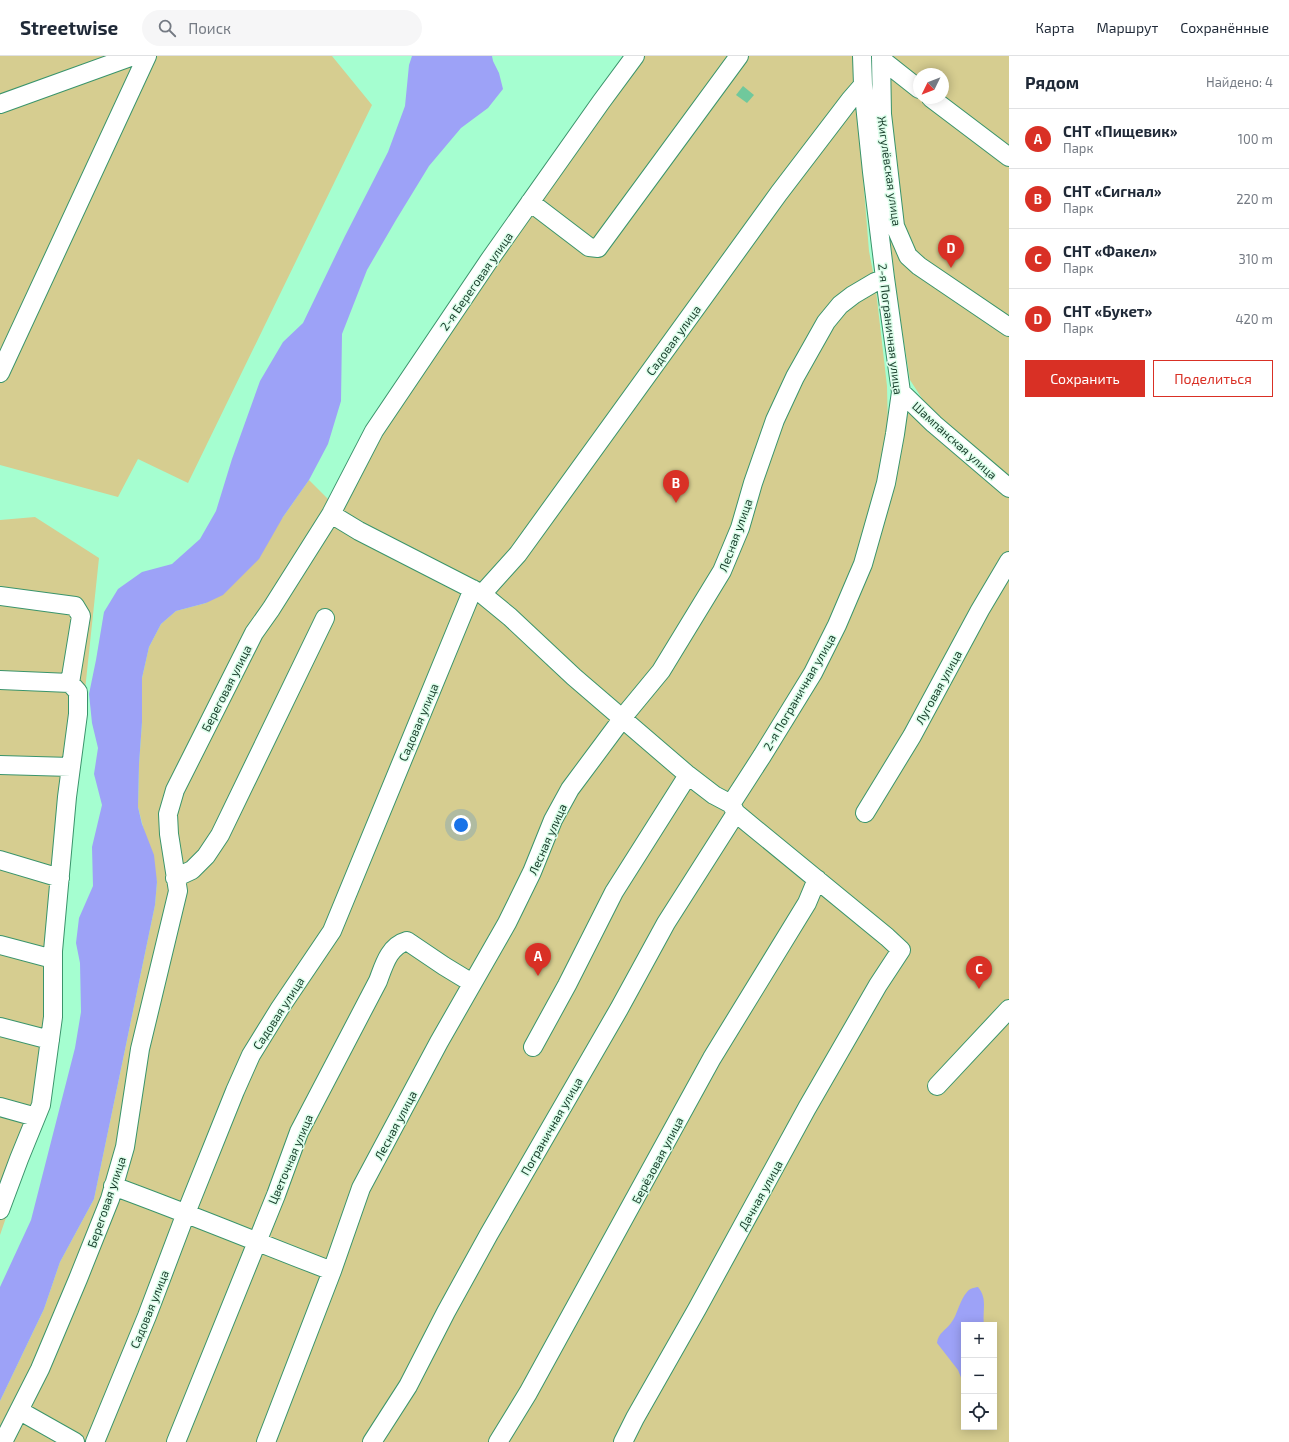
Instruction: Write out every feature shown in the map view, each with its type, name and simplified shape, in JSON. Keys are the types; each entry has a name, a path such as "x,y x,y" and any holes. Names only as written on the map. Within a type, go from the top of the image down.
{"street":[{"path":"0,104 132,56"},
{"path":"0,374 147,56"},
{"name":"2-я Береговая улица","path":"331,514 374,431 530,202 635,56"},
{"path":"530,202 589,247 598,248 740,56"},
{"name":"2-я Пограничная улица","path":"734,808 762,756 812,673 837,625 863,564 886,483 901,392 885,278 863,85 862,56"},
{"path":"881,58 913,84"},
{"name":"Жигулёвская улица","path":"881,58 882,114 895,226 908,256 919,266 1009,327"},
{"name":"Садовая улица","path":"95,1442 150,1308 186,1213 251,1055 280,1008 332,931 478,591 518,554 779,193 863,85"},
{"path":"939,104 1009,157"},
{"name":"Лесная улица","path":"266,1442 332,1271 361,1188 472,983 508,923 532,872 553,820 570,789 661,671 722,571 740,528 774,420 795,377 826,322 840,305 852,295 885,278"},
{"name":"Шампанская улица","path":"901,392 1009,488"},
{"path":"331,514 359,531 478,591 510,617 574,677 688,775 734,808 817,879"},
{"name":"Береговая улица","path":"3,1442 40,1369 78,1279 110,1199 124,1147 140,1049 178,891 169,834 168,814 175,790 254,633 271,609 331,514"},
{"name":"Луговая улица","path":"865,813 912,736 980,610 1009,561"},
{"path":"0,596 76,606 80,616 70,683"},
{"path":"175,878 192,870 206,856 220,835 325,618"},
{"path":"0,680 70,683 78,692 78,714 71,767 53,959 53,1017 42,1105 4,1186 0,1210"},
{"path":"0,765 71,767"},
{"path":"533,1047 567,985 614,892 688,775"},
{"name":"Пограничная улица","path":"372,1442 408,1386 446,1312 489,1234 734,808"},
{"path":"0,860 60,878"},
{"name":"Дачная улица","path":"623,1442 822,1083 878,985 901,950 817,879"},
{"name":"Берёзовая улица","path":"498,1442 528,1393 712,1058 808,903 817,879"},
{"name":"Цветочная улица","path":"176,1442 299,1132 378,982 387,958 399,943 407,941 472,983"},
{"path":"0,945 53,959"},
{"path":"937,1086 1009,1009"},
{"path":"0,1027 50,1040"},
{"path":"0,1107 36,1117"},
{"path":"113,1186 186,1213 332,1271"},
{"path":"20,1410 75,1442"}],"shaded area":[{"path":"0,56 332,56 372,105 188,483 138,459 118,497 0,465"},
{"path":"642,56 855,56 857,103 869,251 875,282 887,386 888,431 900,436 909,411 1009,496 1009,1442 0,1442 0,1401 44,1309 60,1262 94,1199 155,905 157,882 138,807 142,722 142,678 149,647 161,624 176,611 206,603 283,517 309,480 339,510 354,476 532,208"},
{"path":"870,56 1009,56 1009,477 955,431 923,400 910,380 886,212"},
{"path":"35,517 99,558 59,936 48,1096 0,1235 0,520"}],"water":[{"path":"412,56 492,56 499,73 503,89 488,108 461,128 429,166 367,270 342,334 341,401 328,444 309,480 283,517 259,559 223,595 206,603 176,611 161,624 149,647 142,678 142,722 138,807 142,824 154,855 157,882 155,905 94,1199 60,1262 44,1309 0,1401 0,1287 31,1220 75,1048 81,1012 80,963 76,943 79,918 93,886 92,847 102,805 94,774 98,748 92,723 89,694 104,612 118,589 142,572 172,564 200,539 216,511 232,459 260,381 283,342 303,323 388,152 405,106 409,65"},
{"path":"978,1287 983,1296 984,1322 961,1322 961,1378 958,1370 937,1343 941,1334 953,1319 964,1296 972,1288"}],"building":[{"path":"743,86 754,95 747,103 736,95"}],"place":[{"name":"СНТ «Букет»","path":"951,268"},
{"name":"СНТ «Сигнал»","path":"676,503"},
{"name":"СНТ «Пищевик»","path":"538,976"},
{"name":"СНТ «Факел»","path":"979,989"}]}
